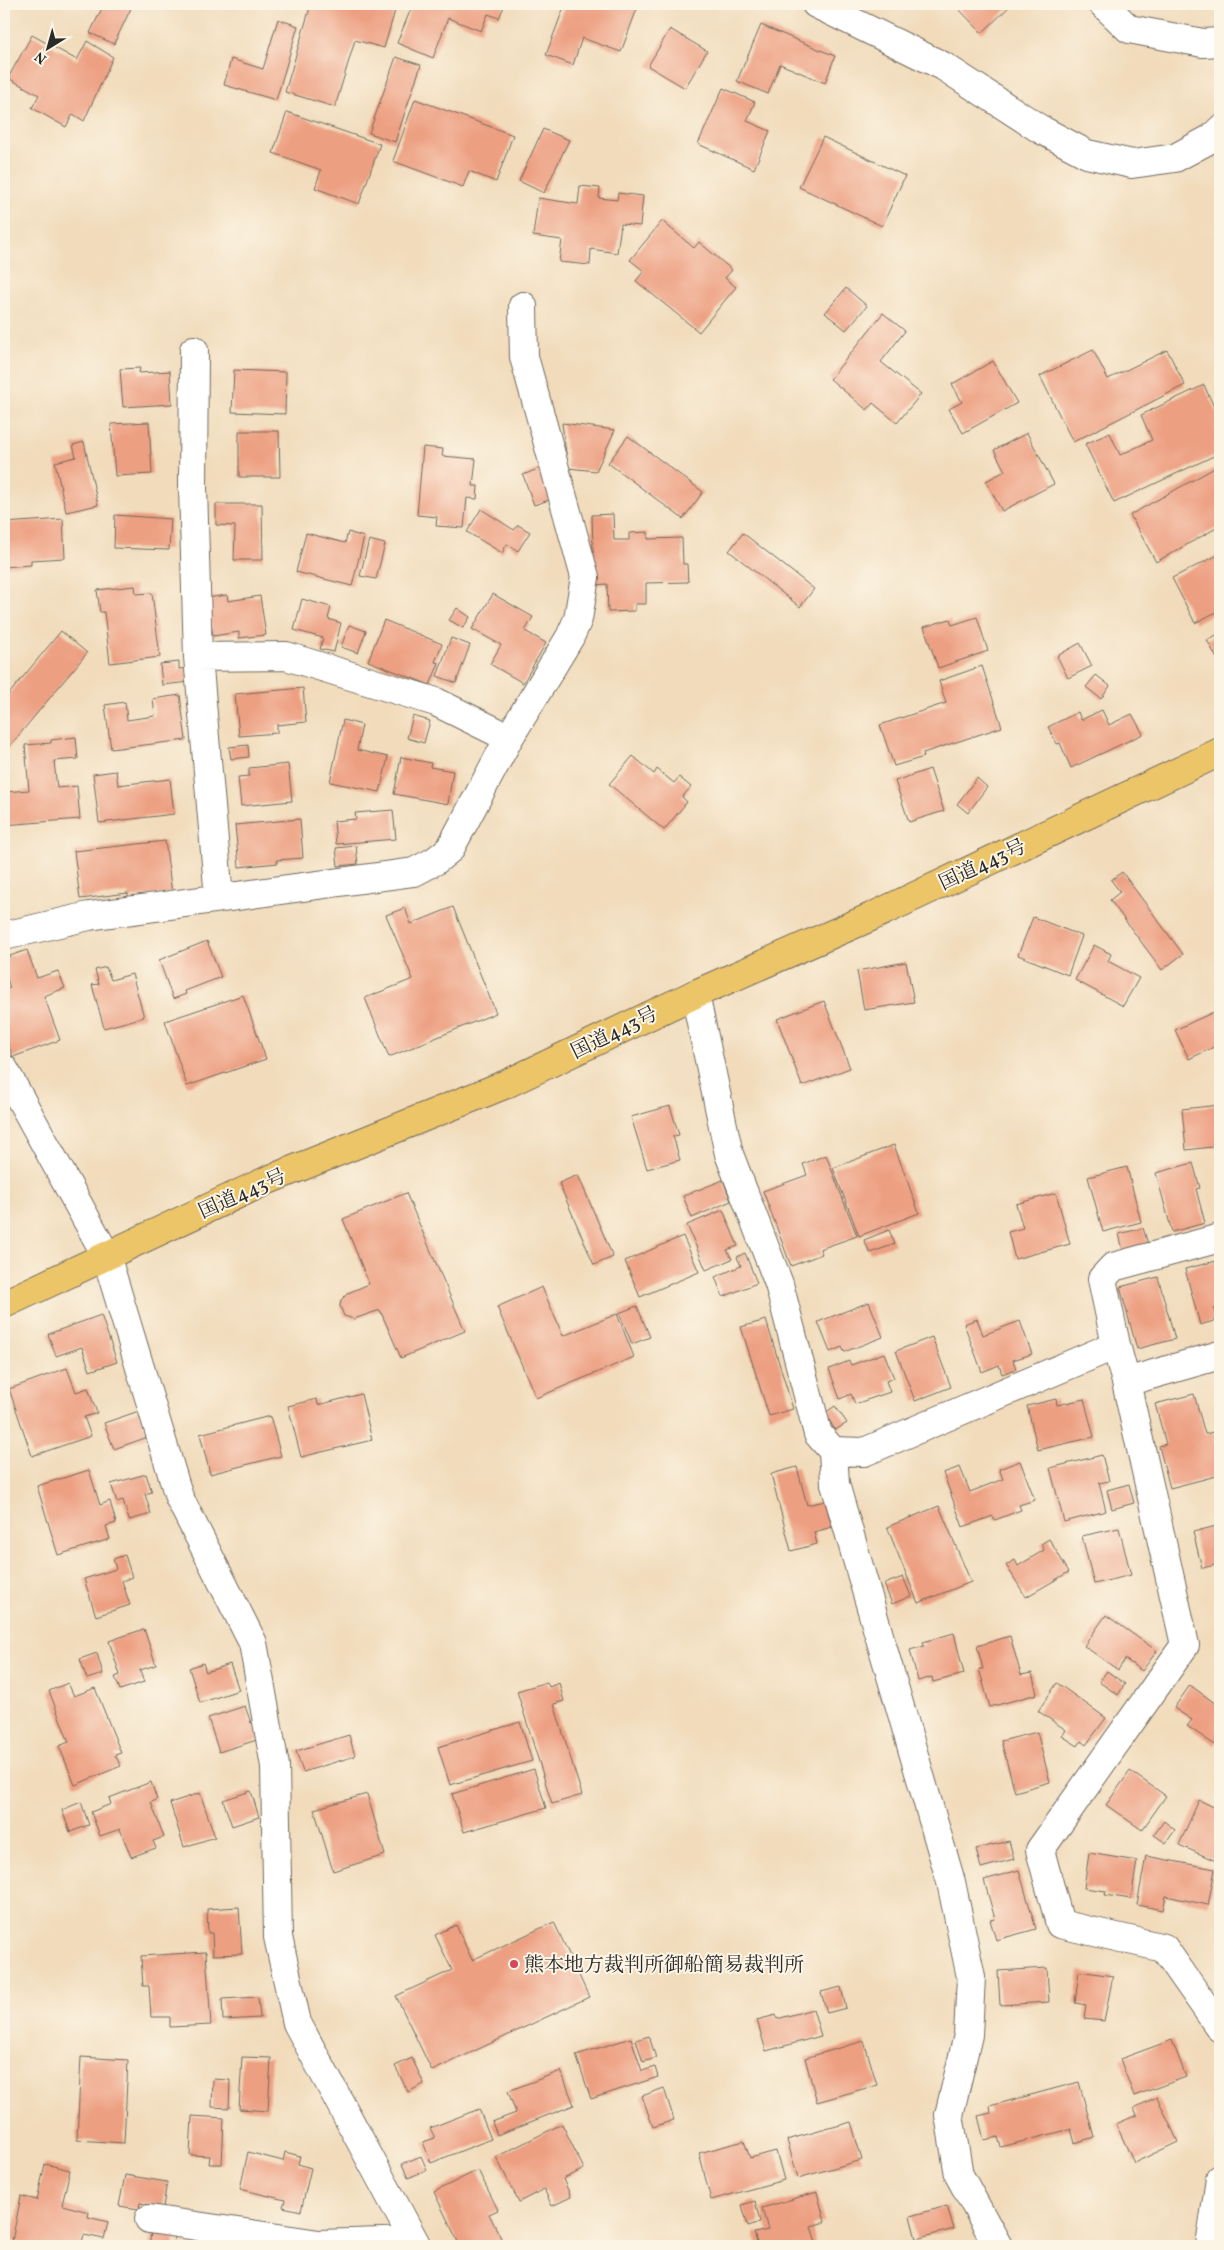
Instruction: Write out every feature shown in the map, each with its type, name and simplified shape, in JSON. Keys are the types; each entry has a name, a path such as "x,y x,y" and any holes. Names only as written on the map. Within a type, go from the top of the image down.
{"highway":[{"name":"国道443号","path":"4,1304 268,1180 504,1085 695,994 871,917 1220,752"}],"street":[{"path":"816,4 943,66 1040,129 1087,154 1132,164 1175,158 1212,138 1220,130"},
{"path":"1103,4 1129,29 1203,43 1220,42"},
{"path":"4,936 89,916 414,872 435,861 450,849 509,738 570,638 578,619 585,577 524,357 522,306"},
{"path":"194,350 194,487 198,657 219,898"},
{"path":"198,657 286,656 436,702 509,738"},
{"path":"695,994 729,1154 779,1284 818,1434 833,1450 835,1484 951,1882 971,1977 968,2035 949,2115 959,2175 998,2246"},
{"path":"4,1069 106,1255 179,1497 254,1643 275,1766 278,1937 297,2023 416,2244 320,2244 149,2219"},
{"path":"1220,1238 1113,1267 1102,1279 1185,1645 1040,1850 1060,1924 1164,1948 1220,2028"},
{"path":"833,1450 864,1452 1116,1345"},
{"path":"1126,1382 1220,1355"},
{"path":"1210,2246 1220,2179"}],"building":[{"path":"104,4 133,4 114,44 90,33"},
{"path":"311,4 397,4 384,48 355,40 335,107 285,92"},
{"path":"413,4 505,4 499,18 488,14 481,31 448,18 433,58 397,43"},
{"path":"565,4 633,4 638,6 621,52 582,38 573,65 546,55"},
{"path":"954,4 1012,4 982,33"},
{"path":"278,19 298,26 276,100 224,85 231,59 263,69"},
{"path":"761,25 835,56 825,83 780,64 768,94 737,81"},
{"path":"670,29 707,51 685,88 648,66"},
{"path":"32,35 77,60 87,41 113,57 84,121 73,114 66,127 32,108 39,95 8,78"},
{"path":"396,57 421,65 395,142 369,133"},
{"path":"723,88 755,102 747,121 770,131 754,169 698,144"},
{"path":"415,99 513,135 496,182 469,171 463,187 393,161"},
{"path":"287,112 380,144 359,204 315,188 321,170 273,153"},
{"path":"543,129 569,140 544,193 519,181"},
{"path":"823,137 905,176 882,226 799,187"},
{"path":"580,186 600,188 599,198 617,200 618,193 643,196 640,226 621,224 617,253 591,249 590,265 559,262 562,240 533,236 538,198 578,204"},
{"path":"662,221 694,248 699,242 732,270 725,278 736,287 699,332 636,281 644,271 630,260"},
{"path":"846,288 867,306 846,330 825,313"},
{"path":"883,313 905,331 881,362 921,394 897,423 873,403 867,410 830,379"},
{"path":"1093,350 1108,379 1167,350 1185,385 1073,442 1040,376"},
{"path":"993,361 1017,403 963,433 949,409 962,402 952,384"},
{"path":"140,368 139,373 170,371 172,404 123,407 120,369"},
{"path":"234,370 286,372 285,414 232,412"},
{"path":"1204,385 1220,420 1220,453 1114,503 1085,444 1110,433 1120,455 1152,440 1141,415"},
{"path":"149,422 152,474 115,476 111,424"},
{"path":"562,423 615,430 596,471 568,468"},
{"path":"239,431 279,431 280,477 239,477"},
{"path":"1027,433 1054,484 1002,511 986,481 1005,471 994,450"},
{"path":"628,436 703,492 683,519 608,463"},
{"path":"84,442 98,505 66,512 55,462 76,457 73,445"},
{"path":"423,447 443,449 442,456 476,459 473,486 478,486 477,499 467,498 464,528 436,526 437,517 417,515"},
{"path":"1220,465 1220,526 1156,562 1130,515"},
{"path":"540,468 552,499 534,505 523,475"},
{"path":"216,504 262,504 263,560 234,560 235,526 216,525"},
{"path":"481,509 514,530 518,525 530,532 518,551 507,544 502,553 467,532"},
{"path":"613,514 614,540 629,540 629,533 648,532 648,539 682,538 683,564 687,564 688,582 646,583 646,604 635,604 635,611 608,612 607,584 594,585 592,515"},
{"path":"115,515 171,519 169,550 114,548"},
{"path":"63,519 65,558 31,560 31,565 4,567 4,523"},
{"path":"348,532 364,537 352,586 296,572 306,533 345,543"},
{"path":"743,533 814,589 800,607 729,551"},
{"path":"369,540 385,544 376,579 360,576"},
{"path":"1220,554 1220,610 1195,623 1172,578"},
{"path":"135,586 136,594 152,593 160,657 110,663 104,612 100,612 97,590"},
{"path":"493,594 533,617 525,631 546,643 523,683 490,664 501,645 472,629"},
{"path":"227,595 228,601 260,596 266,635 239,638 239,632 213,636 207,598"},
{"path":"302,599 331,607 328,619 341,623 334,652 320,649 323,638 294,630"},
{"path":"457,608 470,617 463,628 449,620"},
{"path":"977,617 988,651 938,668 924,627 950,619 952,625"},
{"path":"384,620 442,644 435,662 439,663 430,685 368,661"},
{"path":"349,625 366,631 358,653 341,647"},
{"path":"61,631 87,653 4,753 4,700"},
{"path":"1220,633 1220,664 1207,640"},
{"path":"451,638 470,645 456,683 437,676"},
{"path":"1080,643 1092,666 1068,678 1057,656"},
{"path":"179,662 179,669 188,668 190,682 162,685 160,664"},
{"path":"982,666 1002,727 923,753 924,757 894,766 880,725 946,703 939,681"},
{"path":"1096,675 1110,686 1101,699 1086,687"},
{"path":"303,688 306,722 277,725 277,733 239,736 235,694"},
{"path":"180,695 186,740 111,749 105,705 125,702 127,720 155,716 153,699"},
{"path":"1102,710 1109,725 1132,714 1143,734 1071,768 1060,743 1057,744 1048,727 1078,712 1081,720"},
{"path":"413,716 430,721 424,743 407,738"},
{"path":"343,720 362,725 357,750 388,757 380,792 330,782"},
{"path":"76,737 78,759 54,761 57,788 77,786 80,819 4,825 4,792 29,790 25,745 51,743 51,740"},
{"path":"248,745 249,757 231,759 229,747"},
{"path":"633,756 654,774 657,769 674,783 679,777 691,787 682,797 687,802 664,830 609,784"},
{"path":"401,757 431,763 430,767 453,771 448,804 394,794"},
{"path":"288,764 292,801 241,806 238,777 249,776 249,768"},
{"path":"930,769 944,811 909,822 895,781"},
{"path":"116,771 118,785 170,779 174,814 99,823 93,774"},
{"path":"977,778 987,787 968,813 957,804"},
{"path":"393,810 396,839 336,844 334,821 356,819 355,813"},
{"path":"300,819 303,858 277,860 278,863 239,867 235,825"},
{"path":"165,841 172,893 128,898 128,893 80,899 74,851"},
{"path":"356,846 358,864 338,866 336,848"},
{"path":"1122,872 1183,954 1162,970 1110,900 1120,892 1111,880"},
{"path":"453,907 496,1013 389,1057 365,998 413,979 386,915 405,908 411,924"},
{"path":"1033,917 1082,936 1068,975 1018,955"},
{"path":"207,941 221,977 185,991 186,994 173,999 159,960"},
{"path":"1094,945 1111,954 1108,961 1139,978 1123,1006 1075,980"},
{"path":"27,950 37,978 58,971 65,988 44,996 60,1040 13,1057 4,1033 4,990 10,988 4,971 4,958"},
{"path":"906,962 914,1002 864,1010 857,971"},
{"path":"106,967 111,980 132,974 144,1017 104,1028 92,985 99,984 95,970"},
{"path":"243,995 266,1059 187,1086 165,1021"},
{"path":"824,1001 850,1068 802,1086 777,1019"},
{"path":"1218,1010 1220,1014 1220,1044 1189,1059 1175,1030"},
{"path":"1220,1105 1220,1146 1186,1150 1182,1109"},
{"path":"670,1106 679,1135 673,1136 680,1160 647,1169 631,1117"},
{"path":"894,1145 919,1213 859,1236 833,1168"},
{"path":"826,1155 857,1236 820,1249 822,1254 791,1266 763,1191 807,1175 803,1164"},
{"path":"1193,1163 1200,1188 1196,1189 1205,1223 1172,1232 1156,1173"},
{"path":"1127,1167 1141,1222 1103,1232 1088,1177"},
{"path":"578,1175 613,1257 594,1265 559,1183"},
{"path":"723,1180 731,1201 692,1218 683,1196"},
{"path":"406,1193 465,1331 401,1358 380,1310 354,1319 344,1316 340,1306 341,1300 348,1293 369,1284 343,1219"},
{"path":"1056,1193 1070,1244 1015,1259 1008,1232 1023,1228 1016,1204"},
{"path":"723,1210 738,1246 727,1250 732,1259 706,1270 687,1225"},
{"path":"1143,1228 1149,1247 1124,1254 1119,1234"},
{"path":"889,1230 895,1244 870,1253 864,1240"},
{"path":"683,1236 699,1272 640,1297 625,1261"},
{"path":"745,1253 757,1283 723,1297 715,1277 741,1266 737,1257"},
{"path":"1220,1260 1220,1308 1214,1309 1217,1320 1200,1325 1185,1269"},
{"path":"1158,1277 1175,1339 1137,1349 1120,1287"},
{"path":"542,1287 563,1336 617,1314 634,1357 536,1398 497,1307"},
{"path":"869,1302 883,1337 844,1352 842,1347 830,1352 818,1322"},
{"path":"637,1306 650,1337 632,1344 619,1313"},
{"path":"101,1315 117,1362 90,1371 82,1347 56,1356 48,1334"},
{"path":"977,1319 983,1335 1020,1321 1032,1354 1013,1360 1016,1369 1002,1374 999,1365 982,1372 964,1324"},
{"path":"766,1320 793,1409 769,1416 741,1327"},
{"path":"932,1337 951,1387 915,1401 896,1351"},
{"path":"884,1353 894,1378 886,1381 890,1392 855,1404 851,1394 840,1399 829,1369 849,1361 851,1365"},
{"path":"67,1368 76,1392 88,1388 97,1413 84,1417 91,1436 32,1456 9,1389"},
{"path":"361,1394 372,1440 301,1457 288,1406 317,1399 318,1405"},
{"path":"1194,1394 1205,1434 1213,1432 1220,1460 1220,1475 1170,1488 1159,1446 1166,1444 1155,1404"},
{"path":"1056,1399 1057,1405 1084,1399 1094,1437 1038,1450 1027,1406"},
{"path":"835,1406 847,1423 835,1430 825,1413"},
{"path":"139,1411 148,1437 114,1449 104,1423"},
{"path":"270,1416 281,1456 210,1474 200,1434"},
{"path":"1102,1455 1109,1481 1099,1483 1106,1511 1064,1522 1050,1468"},
{"path":"1020,1461 1035,1500 1019,1505 1021,1510 995,1520 993,1516 963,1527 943,1473 960,1467 970,1492 1003,1479 999,1469"},
{"path":"797,1467 807,1505 825,1501 832,1527 814,1532 817,1544 791,1551 771,1474"},
{"path":"89,1470 100,1505 110,1501 116,1523 106,1526 110,1539 58,1555 37,1486"},
{"path":"146,1474 152,1492 145,1494 151,1514 129,1520 123,1500 117,1502 111,1484"},
{"path":"1129,1484 1134,1503 1112,1509 1107,1490"},
{"path":"939,1506 971,1582 918,1603 887,1527"},
{"path":"1220,1525 1220,1564 1202,1568 1193,1532"},
{"path":"1119,1528 1131,1575 1094,1584 1082,1536"},
{"path":"1049,1539 1069,1572 1026,1597 1006,1565 1015,1560 1018,1566 1044,1550 1041,1544"},
{"path":"125,1555 132,1577 122,1581 130,1605 96,1616 84,1579 116,1569 113,1559"},
{"path":"903,1577 911,1596 892,1604 884,1584"},
{"path":"1106,1615 1157,1651 1142,1671 1125,1659 1118,1670 1084,1646"},
{"path":"144,1629 156,1665 140,1670 144,1682 120,1690 115,1677 120,1675 109,1641"},
{"path":"954,1633 964,1674 933,1682 932,1677 918,1681 910,1650 924,1646 923,1642"},
{"path":"1010,1636 1021,1675 1032,1673 1037,1694 990,1707 979,1669 983,1669 977,1646"},
{"path":"97,1653 103,1674 87,1679 80,1659"},
{"path":"203,1663 206,1672 230,1664 239,1690 200,1703 189,1668"},
{"path":"1107,1671 1125,1684 1118,1695 1099,1682"},
{"path":"547,1682 549,1687 559,1683 564,1701 554,1704 582,1795 552,1804 517,1691"},
{"path":"68,1683 74,1696 95,1688 121,1753 115,1755 121,1766 75,1785 59,1746 69,1742 49,1691"},
{"path":"1057,1683 1106,1718 1086,1745 1081,1741 1078,1746 1062,1736 1066,1730 1038,1711"},
{"path":"1190,1685 1220,1707 1220,1737 1215,1745 1187,1726 1192,1720 1174,1708"},
{"path":"245,1706 251,1723 254,1722 260,1739 219,1752 208,1718"},
{"path":"520,1722 532,1761 450,1785 438,1747"},
{"path":"1037,1732 1050,1782 1015,1792 1001,1741"},
{"path":"349,1735 355,1756 303,1772 296,1751"},
{"path":"534,1769 546,1808 464,1832 452,1794"},
{"path":"1130,1771 1166,1796 1142,1830 1106,1805"},
{"path":"151,1782 157,1800 151,1802 164,1837 153,1841 156,1848 131,1857 120,1829 100,1836 91,1812 111,1804 109,1798"},
{"path":"251,1791 259,1817 232,1826 223,1800"},
{"path":"200,1793 215,1837 184,1847 170,1803"},
{"path":"367,1794 385,1855 333,1871 314,1809"},
{"path":"1199,1800 1220,1810 1220,1852 1216,1861 1179,1845"},
{"path":"81,1802 89,1825 70,1832 62,1810"},
{"path":"1164,1821 1175,1830 1166,1843 1154,1835"},
{"path":"1009,1841 1014,1859 981,1868 976,1849"},
{"path":"1089,1853 1137,1861 1131,1899 1105,1895 1106,1891 1084,1888"},
{"path":"1146,1856 1215,1869 1208,1905 1166,1896 1163,1910 1137,1905"},
{"path":"1019,1870 1036,1929 996,1940 990,1920 995,1919 984,1880"},
{"path":"239,1907 242,1954 213,1955 212,1933 208,1933 207,1909"},
{"path":"554,1922 589,1997 432,2071 396,1996 452,1970 435,1935 456,1925 472,1960"},
{"path":"206,1952 211,2025 170,2027 170,2017 151,2017 149,1986 143,1986 141,1956"},
{"path":"1047,1968 1049,2002 1000,2005 998,1971"},
{"path":"1079,1971 1113,1976 1104,2021 1084,2019 1086,2005 1075,2003"},
{"path":"841,1987 846,2008 827,2013 821,1992"},
{"path":"258,1997 260,2018 223,2020 222,1999"},
{"path":"813,2009 821,2036 766,2051 757,2020 776,2015 777,2019"},
{"path":"649,2036 656,2058 643,2062 636,2040"},
{"path":"631,2038 642,2071 655,2067 658,2077 591,2099 576,2055"},
{"path":"1172,2040 1186,2077 1134,2096 1120,2059"},
{"path":"864,2041 877,2085 817,2102 805,2058"},
{"path":"81,2057 128,2060 124,2143 77,2140"},
{"path":"242,2057 271,2058 268,2111 239,2109"},
{"path":"412,2058 424,2084 408,2092 395,2066"},
{"path":"561,2071 574,2105 497,2135 492,2122 516,2113 508,2091"},
{"path":"213,2079 230,2080 229,2108 212,2107"},
{"path":"1079,2082 1094,2137 1075,2143 1071,2129 1001,2147 998,2137 984,2140 978,2116 991,2113 990,2106"},
{"path":"664,2088 674,2120 653,2127 642,2096"},
{"path":"1157,2097 1178,2142 1134,2163 1116,2124 1137,2115 1134,2108"},
{"path":"479,2109 491,2139 431,2163 423,2142 435,2138 430,2128"},
{"path":"192,2116 224,2118 222,2164 209,2164 210,2156 190,2155"},
{"path":"851,2122 862,2160 798,2178 787,2140"},
{"path":"562,2124 584,2169 563,2179 571,2197 552,2206 544,2189 519,2202 496,2157"},
{"path":"744,2141 750,2158 776,2151 784,2180 711,2200 699,2153"},
{"path":"248,2152 283,2161 285,2152 300,2156 298,2164 311,2168 301,2211 283,2207 285,2200 240,2189"},
{"path":"421,2156 427,2170 408,2178 402,2164"},
{"path":"45,2164 70,2170 62,2205 89,2212 88,2217 108,2222 104,2239 84,2235 81,2246 34,2246 12,2241 21,2196 37,2200"},
{"path":"478,2170 498,2210 489,2214 505,2246 460,2246 434,2192"},
{"path":"125,2175 167,2182 163,2207 140,2203 139,2209 119,2206"},
{"path":"817,2192 825,2222 811,2226 817,2246 758,2246 754,2233 768,2230 762,2208"},
{"path":"755,2201 760,2222 748,2226 742,2205"},
{"path":"947,2206 954,2229 916,2239 910,2216"},
{"path":"151,2233 174,2236 173,2246 149,2246"}],"place":[{"name":"熊本地方裁判所御船簡易裁判所","path":"514,1964"}]}
